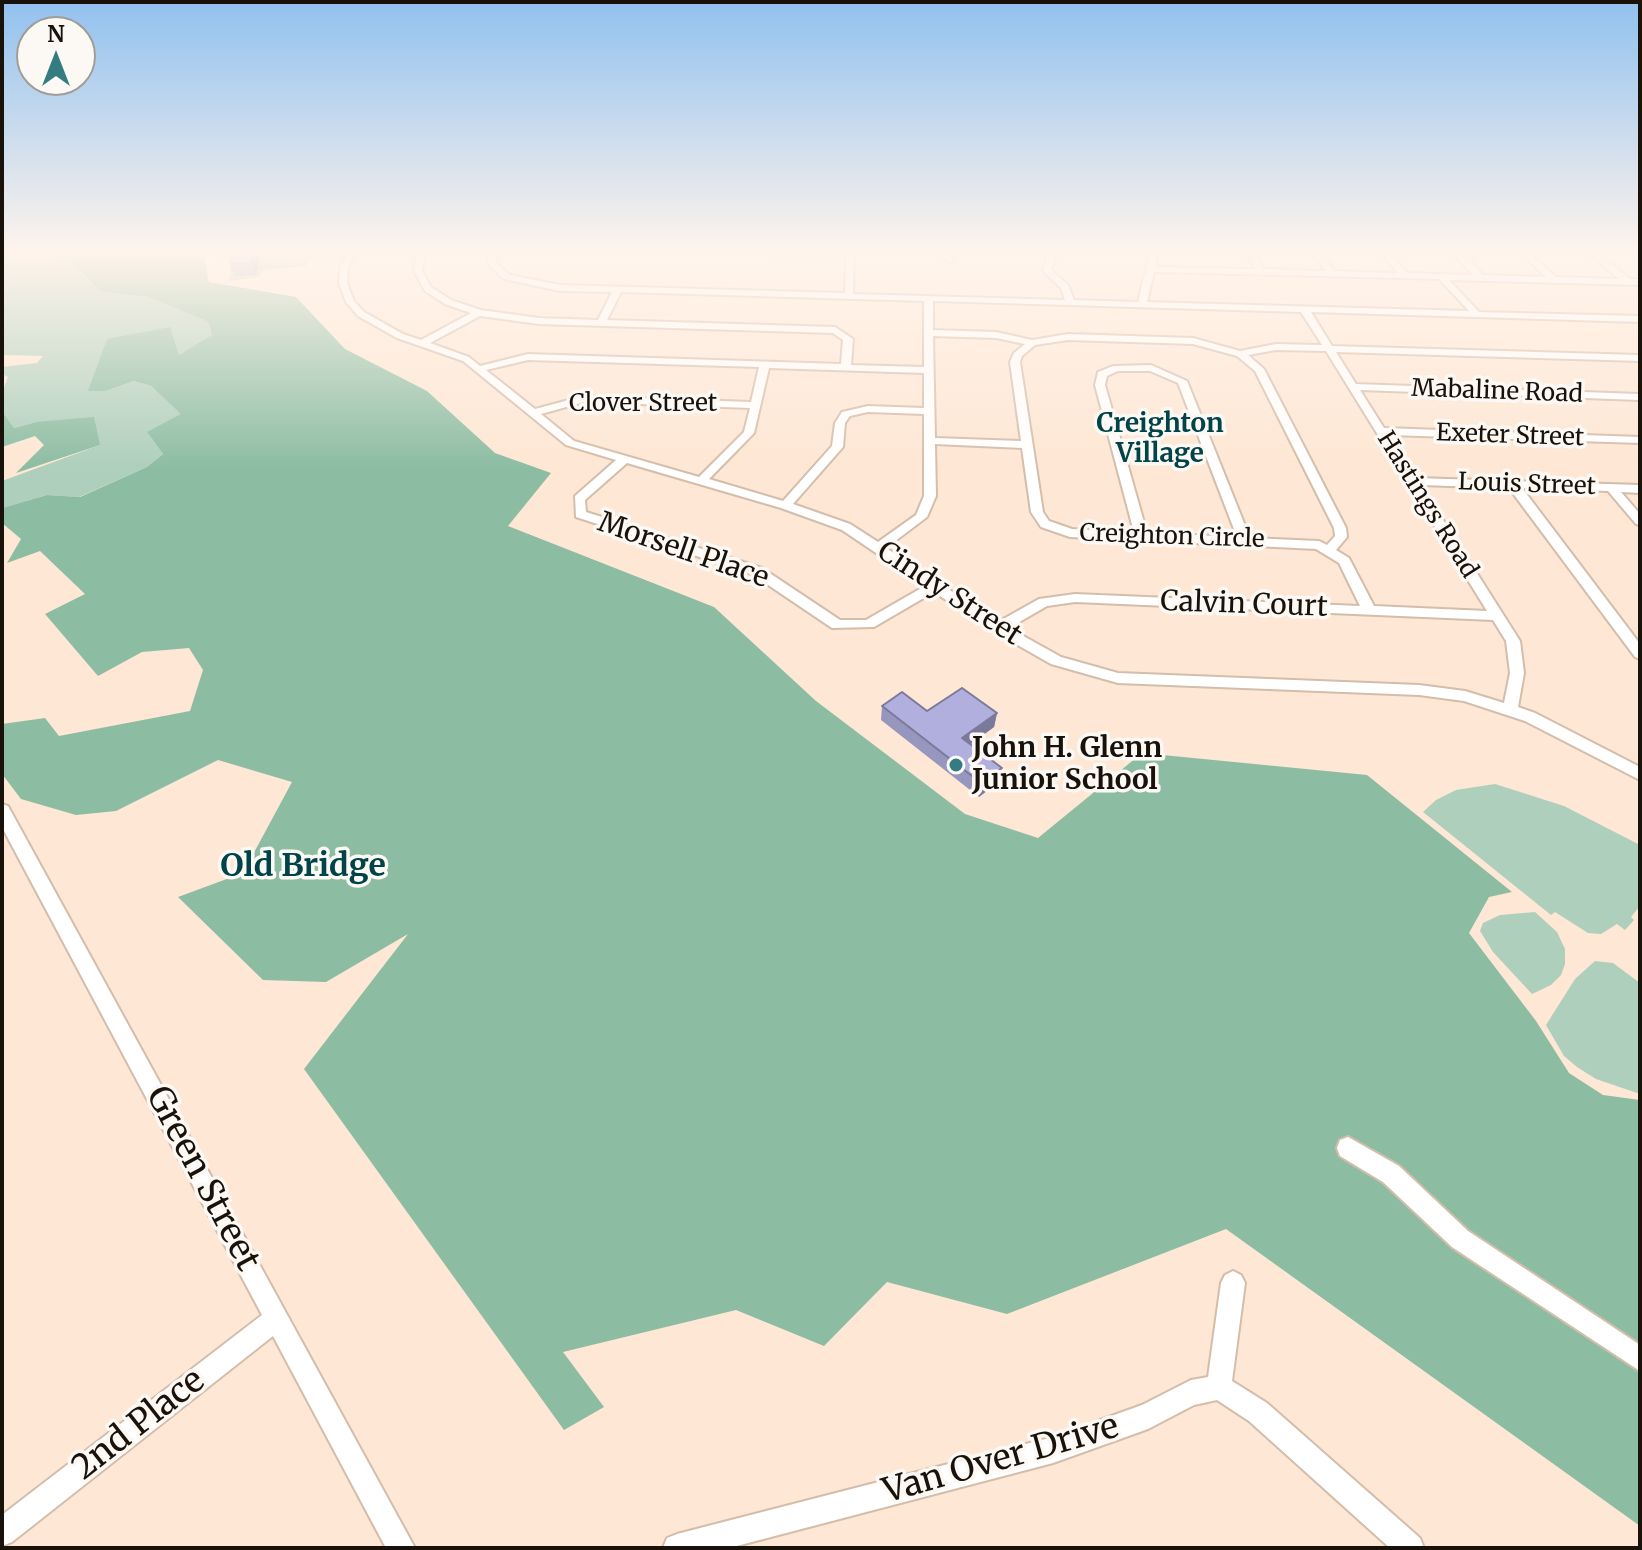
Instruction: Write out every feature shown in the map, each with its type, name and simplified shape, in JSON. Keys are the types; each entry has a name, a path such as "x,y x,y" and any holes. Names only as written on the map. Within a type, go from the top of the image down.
{"street":[{"name":"Cindy Street","path":"375,323 456,354 570,443 785,505 846,527 998,628 1056,661 1095,675 1434,691 1510,709 1640,774"},
{"path":"423,343 460,323"},
{"path":"612,323 835,330 848,339 846,367"},
{"path":"878,548 908,529 927,505 932,483 928,323"},
{"name":"Hastings Road","path":"1313,323 1513,641 1518,663 1510,709"},
{"path":"928,333 996,335 1032,343 1068,337 1202,342 1240,354 1262,374 1340,528 1341,537 1330,549 1344,561 1369,610"},
{"path":"1136,339 1144,367"},
{"name":"Creighton Circle","path":"1032,343 1019,352 1015,362 1037,512 1042,522 1063,532 1305,542 1330,549"},
{"path":"1240,354 1264,348 1640,358"},
{"path":"479,369 528,357 928,370"},
{"path":"701,481 747,436 765,365"},
{"path":"1141,535 1100,381 1110,369 1144,367 1167,372 1182,381 1244,539"},
{"name":"Mabaline Road","path":"1354,387 1640,397"},
{"name":"Clover Street","path":"532,413 584,399 755,405"},
{"path":"785,505 837,447 840,423 846,414 868,409 929,411"},
{"name":"Exeter Street","path":"1381,431 1640,440"},
{"path":"931,441 1026,445"},
{"name":"Morsell Place","path":"623,460 579,499 580,514 757,571 837,625 869,624 934,586"},
{"name":"Louis Street","path":"1413,481 1640,489"},
{"path":"1513,485 1640,654"},
{"path":"1611,488 1640,521"},
{"name":"Calvin Court","path":"998,628 1044,602 1065,598 1498,616"},
{"name":"Green Street","path":"2,811 401,1548"},
{"path":"1348,1148 1391,1174 1460,1239 1640,1359"},
{"path":"1233,1283 1219,1387 1258,1412 1401,1544"},
{"name":"2nd Place","path":"2,1532 277,1318"},
{"name":"Van Over Drive","path":"677,1548 1053,1450 1148,1416 1191,1393 1219,1387"}],"green space":[{"path":"2,323 210,323 213,335 178,356 107,339 101,362 106,391 134,381 151,386 182,414 148,433 163,454 147,467 79,497 47,495 2,508 2,481 100,445 36,422 14,428 2,411 2,393 8,377 2,374 2,367 37,363 43,356 2,355"},
{"path":"209,323 321,323 345,349 427,391 495,453 551,473 508,526 714,607 816,701 965,814 1038,838 1142,753 1367,775 1512,892 1489,897 1469,933 1536,1021 1569,1073 1603,1095 1640,1100 1640,1526 1226,1229 1007,1314 887,1282 824,1346 736,1310 563,1352 604,1407 564,1430 304,1069 408,934 326,982 263,980 178,897 243,873 292,782 218,760 116,811 76,815 21,799 2,774 2,724 45,718 59,736 190,711 203,670 189,648 142,652 98,676 45,614 85,594 40,551 7,563 21,539 2,523 2,508 47,495 80,497 147,467 163,454 147,432 181,414 151,386 134,381 106,391 88,391 107,339 170,327 179,355 212,335"},
{"path":"2,411 14,428 36,422 94,417 100,445 16,473 44,445 35,436 2,447"},
{"path":"1495,784 1564,806 1640,845 1640,906 1625,930 1617,924 1601,934 1588,933 1555,912 1551,915 1423,812 1436,800 1456,790"},
{"path":"1535,912 1557,932 1565,949 1565,964 1561,975 1551,985 1532,994 1493,952 1480,931 1483,923 1500,915"},
{"path":"1595,961 1613,963 1640,983 1640,1094 1596,1079 1577,1067 1564,1056 1546,1025 1575,979"}],"building":[{"path":"962,688 997,713 962,738 1002,768 981,783 882,706 902,692 927,711"}],"place":[{"name":"John H. Glenn Junior School","path":"956,765"}],"district":[{"name":"Creighton Village","path":"1160,440"},
{"name":"Old Bridge","path":"303,867"}]}
